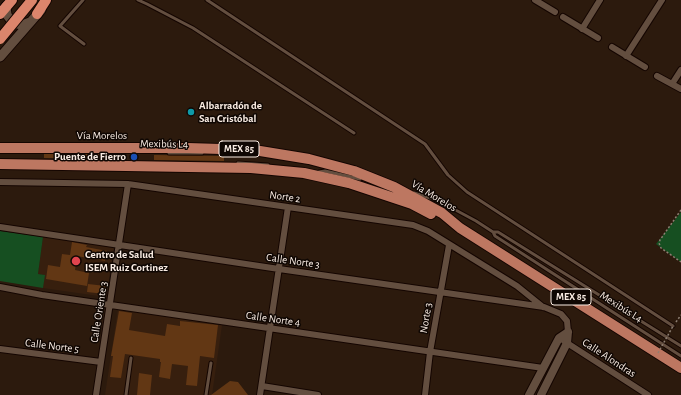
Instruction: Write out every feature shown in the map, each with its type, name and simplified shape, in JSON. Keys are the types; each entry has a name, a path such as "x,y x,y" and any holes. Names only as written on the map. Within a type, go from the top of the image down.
{"highway":[{"path":"0,39 32,0"},
{"path":"34,18 48,0"}],"main road":[{"path":"6,7 7,15 12,23 22,25 34,18"},
{"path":"0,57 34,18"},
{"name":"Vía Morelos","path":"0,148 188,148 254,150 309,159 354,171 394,187 442,213 460,228"},
{"name":"Vía Morelos","path":"0,164 252,168 304,173 349,183 412,204 460,228"},
{"name":"MEX 85","path":"460,228 681,368"}],"street":[{"path":"537,0 555,12"},
{"path":"582,29 600,0"},
{"path":"626,56 662,0"},
{"path":"563,17 598,38"},
{"path":"612,47 644,67"},
{"path":"672,84 681,70"},
{"path":"657,76 681,90"},
{"name":"Norte 2","path":"0,182 128,184 413,225 428,231 517,286 544,307"},
{"name":"Calle Oriente 3","path":"96,395 128,184"},
{"path":"260,395 288,207"},
{"name":"Calle Norte 3","path":"0,227 544,307 561,314 567,321 568,332"},
{"name":"Norte 3","path":"425,395 430,352 449,245"},
{"name":"Calle Norte 4","path":"0,287 270,329 543,368"},
{"path":"529,395 559,338 568,332"},
{"path":"543,394 567,343 568,332"},
{"name":"Calle Alondras","path":"559,338 648,395"},
{"name":"Calle Norte 5","path":"0,349 101,362"},
{"path":"262,386 318,395"}],"lane":[{"path":"83,0 60,26 84,44"},
{"path":"138,0 193,28 354,133"},
{"path":"207,0 425,144 448,175 467,192 674,326"},
{"path":"0,151 120,152"},
{"name":"Mexibús L4","path":"166,153 204,153"},
{"path":"235,154 249,154"},
{"path":"256,155 302,162"},
{"name":"Mexibús L4","path":"0,160 203,163"},
{"path":"235,163 269,165"},
{"name":"Mexibús L4","path":"283,167 321,172 325,171 394,187 436,200 459,211 494,232 498,232 681,346"},
{"path":"321,167 325,171"},
{"name":"Mexibús L4","path":"494,232 495,236 681,356"},
{"path":"126,395 131,358"},
{"path":"206,395 211,362"}],"path":[{"path":"681,210 659,243 661,248 681,262"},
{"path":"658,353 681,316"}],"shaded area":[{"name":"Centro de Salud ISEM Ruiz Cortinez","path":"43,237 114,247 106,297 43,288 44,275 38,274"},
{"path":"118,309 222,325 212,395 105,395"}],"green space":[{"path":"681,212 681,262 656,244"},
{"path":"0,231 43,237 38,274 45,275 43,288 0,281"}],"building":[{"path":"44,154 114,154 114,159 44,158"},
{"path":"154,155 224,156 224,161 154,160"},
{"path":"72,242 87,245 86,247 107,251 105,261 77,256 75,270 89,273 87,286 46,279 48,265 60,267 62,254 70,255"},
{"path":"88,284 106,286 105,294 87,292"},
{"path":"119,311 132,313 129,330 165,336 167,324 180,326 180,321 218,325 214,358 200,356 197,386 186,385 188,366 172,364 170,379 159,377 160,359 125,354 121,378 110,377 113,356 111,356"},
{"path":"139,373 152,375 150,395 137,395"},
{"path":"230,381 238,382 248,395 211,395"}],"place":[{"name":"Albarradón de San Cristóbal","path":"191,112"},
{"name":"Puente de Fierro","path":"134,157"},
{"name":"Centro de Salud ISEM Ruiz Cortinez","path":"76,261"}]}
